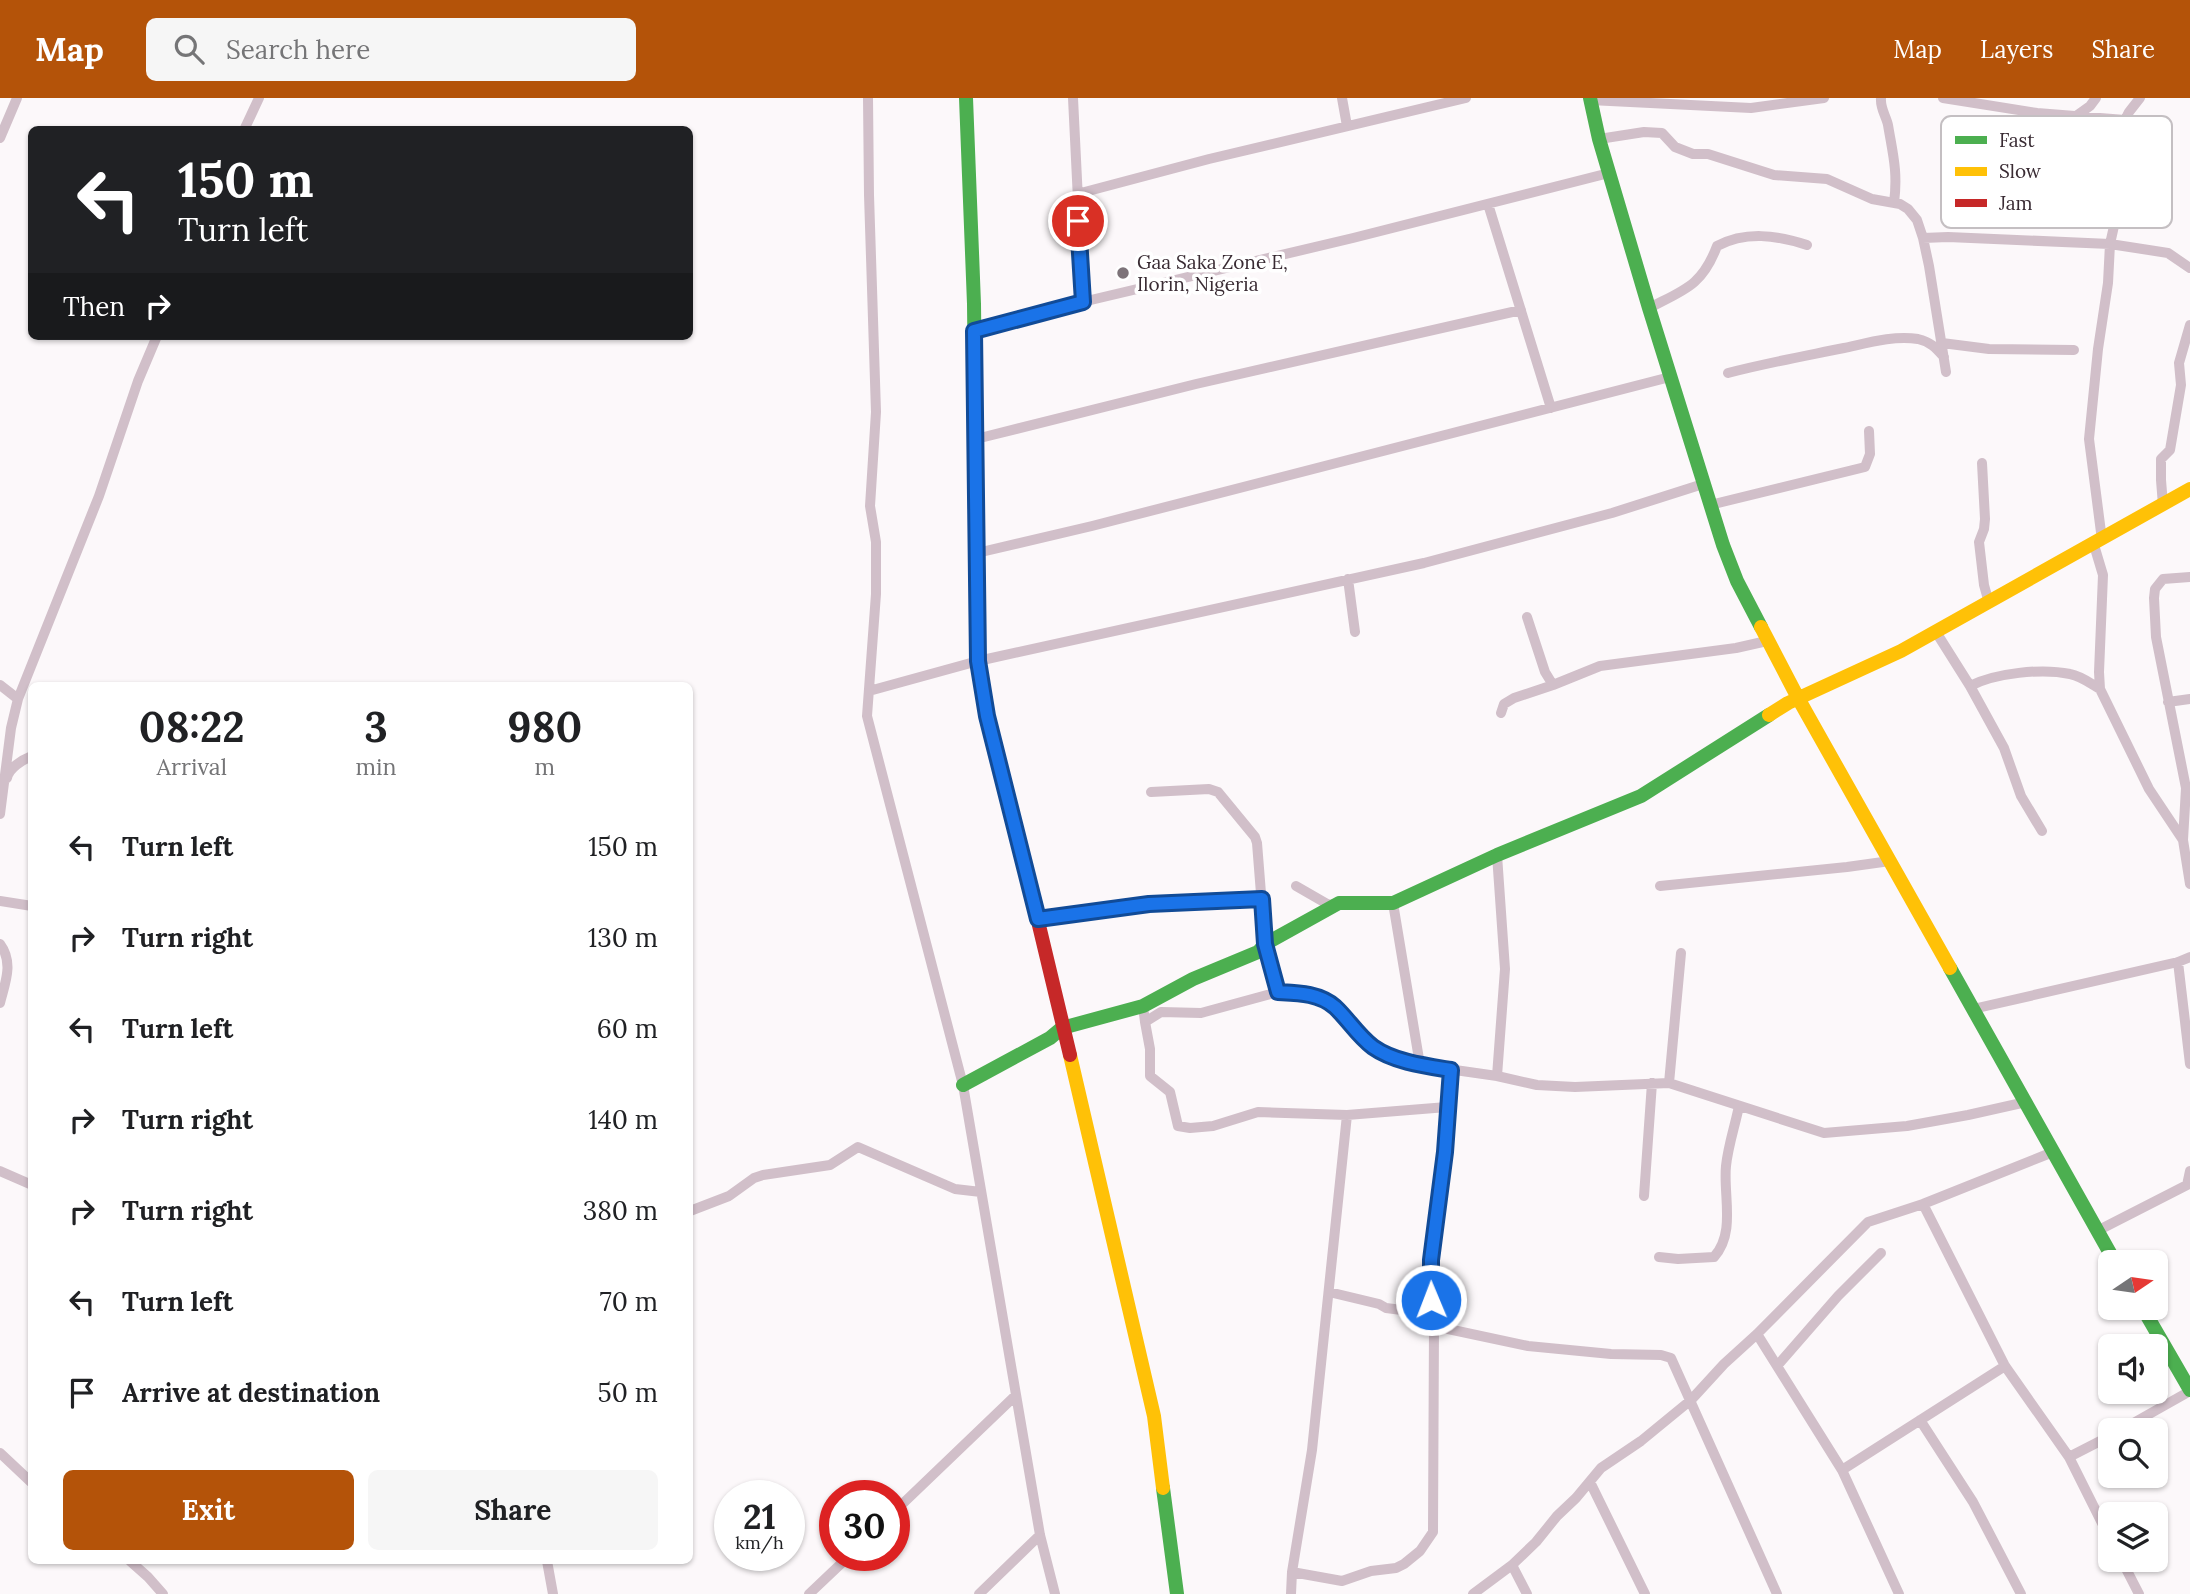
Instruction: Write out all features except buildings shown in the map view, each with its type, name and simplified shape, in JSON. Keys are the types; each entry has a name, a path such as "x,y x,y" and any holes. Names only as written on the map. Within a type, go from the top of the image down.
{"street":[{"path":"0,138 18,98"},
{"path":"246,126 259,98"},
{"path":"868,98 876,412 870,506 876,541 876,594 867,716 963,1085 1040,1535 1055,1594"},
{"path":"966,98 974,331 978,661 987,716 1038,919 1154,1416 1177,1594"},
{"path":"1073,98 1083,302"},
{"path":"1342,98 1347,126"},
{"path":"1077,194 1209,159 1466,98"},
{"path":"1735,108 1742,98"},
{"path":"1824,98 1751,108 1735,108 1717,103 1590,99 1599,139 1670,377 1737,581 1798,698 2108,1250"},
{"path":"1881,98 1880,104 1887,121 1896,161 1894,203"},
{"path":"1942,98 2076,116 2096,98"},
{"path":"2127,116 2140,98"},
{"path":"1599,139 1644,132 1662,133 1675,147 1693,154 1708,154 1774,175 1828,178 1872,199 1908,209 1913,214 1923,238 1946,372"},
{"path":"974,331 1609,173"},
{"path":"1488,204 1551,408"},
{"path":"2113,228 2090,439 2103,575 2100,689 2149,789 2183,839"},
{"path":"1649,308 1683,292 1702,277 1717,246 1726,241 1768,235 1807,245"},
{"path":"1923,238 1961,237 2110,244 2168,253 2190,268"},
{"path":"976,439 1196,384 1521,310"},
{"path":"2163,505 2161,459 2170,450 2181,385 2179,363 2190,325"},
{"path":"1728,373 1901,339 1917,339 1933,344 1944,357"},
{"path":"0,814 11,728 18,699 99,496 138,381 155,340"},
{"path":"1942,342 1989,349 2074,350"},
{"path":"977,553 1670,377"},
{"path":"1710,505 1865,467 1870,454 1869,431"},
{"path":"1982,463 1985,519 1979,542 1989,603"},
{"path":"869,691 978,661 1424,563 1612,513 1703,484"},
{"path":"1296,886 1329,905 1392,902 1497,855 1641,796 1798,698 1901,651 2098,543 2190,489"},
{"path":"2190,577 2163,579 2155,589 2154,598 2156,637 2186,788 2183,839 2190,884"},
{"path":"1348,579 1355,632"},
{"path":"1527,617 1545,673 1553,685"},
{"path":"1936,632 2004,748 2021,796 2042,831"},
{"path":"1501,713 1504,704 1514,698 1600,666 1724,650 1767,641"},
{"path":"1970,687 1983,680 2018,673 2051,673 2081,678 2100,689"},
{"path":"0,685 18,699"},
{"path":"2168,702 2190,699"},
{"path":"0,814 8,772 28,758"},
{"path":"1151,792 1209,789 1218,792 1257,842 1265,944 1278,992"},
{"path":"1497,855 1505,970 1497,1076"},
{"path":"1660,886 1890,861"},
{"path":"1038,919 1149,904 1262,899"},
{"path":"0,901 28,905"},
{"path":"1392,902 1420,1065"},
{"path":"963,1085 1050,1038 1062,1028 1143,1006 1193,979 1258,952 1265,944 1339,903"},
{"path":"0,944 8,960 8,972 0,1003"},
{"path":"1669,1083 1681,953"},
{"path":"1973,1009 2190,957"},
{"path":"2178,962 2190,1064"},
{"path":"1145,1022 1161,1012 1201,1013 1278,992 1310,995 1334,1006 1372,1047 1420,1065 1497,1076 1537,1085 1576,1087 1669,1083 1824,1133 1907,1126 2026,1102"},
{"path":"1143,1006 1150,1049 1150,1076 1170,1092 1178,1126 1213,1126 1258,1112 1347,1115 1447,1107"},
{"path":"1292,1572 1342,1581 1371,1571 1396,1568 1420,1551 1430,1538 1433,1525 1431,1260 1445,1152 1451,1070"},
{"path":"1644,1196 1652,1083"},
{"path":"1659,1257 1714,1257 1721,1249 1728,1201 1726,1167 1739,1106"},
{"path":"1291,1594 1292,1572 1312,1450 1347,1115"},
{"path":"693,1210 729,1196 754,1178 830,1165 858,1147 955,1189 981,1192"},
{"path":"1473,1594 1536,1542 1601,1468 1641,1441 1691,1400 1868,1222 1923,1204 2053,1152"},
{"path":"0,1171 28,1183"},
{"path":"2097,1231 2187,1185 2190,1171"},
{"path":"1923,1204 2005,1366 2068,1457 2098,1516"},
{"path":"1777,1366 1838,1296 1881,1253"},
{"path":"1329,1292 1528,1346 1671,1358 1777,1594"},
{"path":"2142,1418 2190,1390 2150,1320"},
{"path":"1757,1334 1842,1470 1899,1594"},
{"path":"1842,1470 2005,1366"},
{"path":"910,1497 1016,1395"},
{"path":"1920,1420 1973,1502 2021,1594"},
{"path":"2068,1457 2098,1442"},
{"path":"0,1453 28,1479"},
{"path":"1590,1482 1645,1594"},
{"path":"979,1594 1040,1535"},
{"path":"133,1564 163,1594"},
{"path":"548,1564 553,1594"},
{"path":"1512,1564 1527,1594"},
{"path":"809,1594 833,1571"},
{"path":"2128,1572 2139,1594"}],"traffic: fast":[{"path":"966,98 974,304 978,661 987,716 1015,825"},
{"path":"1590,98 1599,139 1649,308 1723,545 1737,581 1761,627"},
{"path":"963,1085 1050,1038 1062,1028 1143,1006 1193,979 1258,952 1265,944 1339,903 1393,903 1497,855 1641,796 1769,715"},
{"path":"1950,968 2108,1250"},
{"path":"2150,1320 2190,1390"},
{"path":"1163,1488 1177,1594"}],"traffic: slow":[{"path":"1769,715 1788,703 1901,651 2190,489"},
{"path":"1761,627 1950,968"},
{"path":"1070,1055 1154,1416 1163,1488"}],"traffic: jam":[{"path":"1015,825 1070,1055"}],"place":[{"name":"Gaa Saka Zone E, Ilorin, Nigeria","path":"1123,273"}],"route":[{"path":"1078,221 1083,302 974,331 978,661 987,716 1038,919 1149,904 1262,899 1265,944 1278,992 1310,995 1326,1001 1379,1051 1420,1065 1451,1070 1445,1152 1431,1260 1431,1300"}]}
